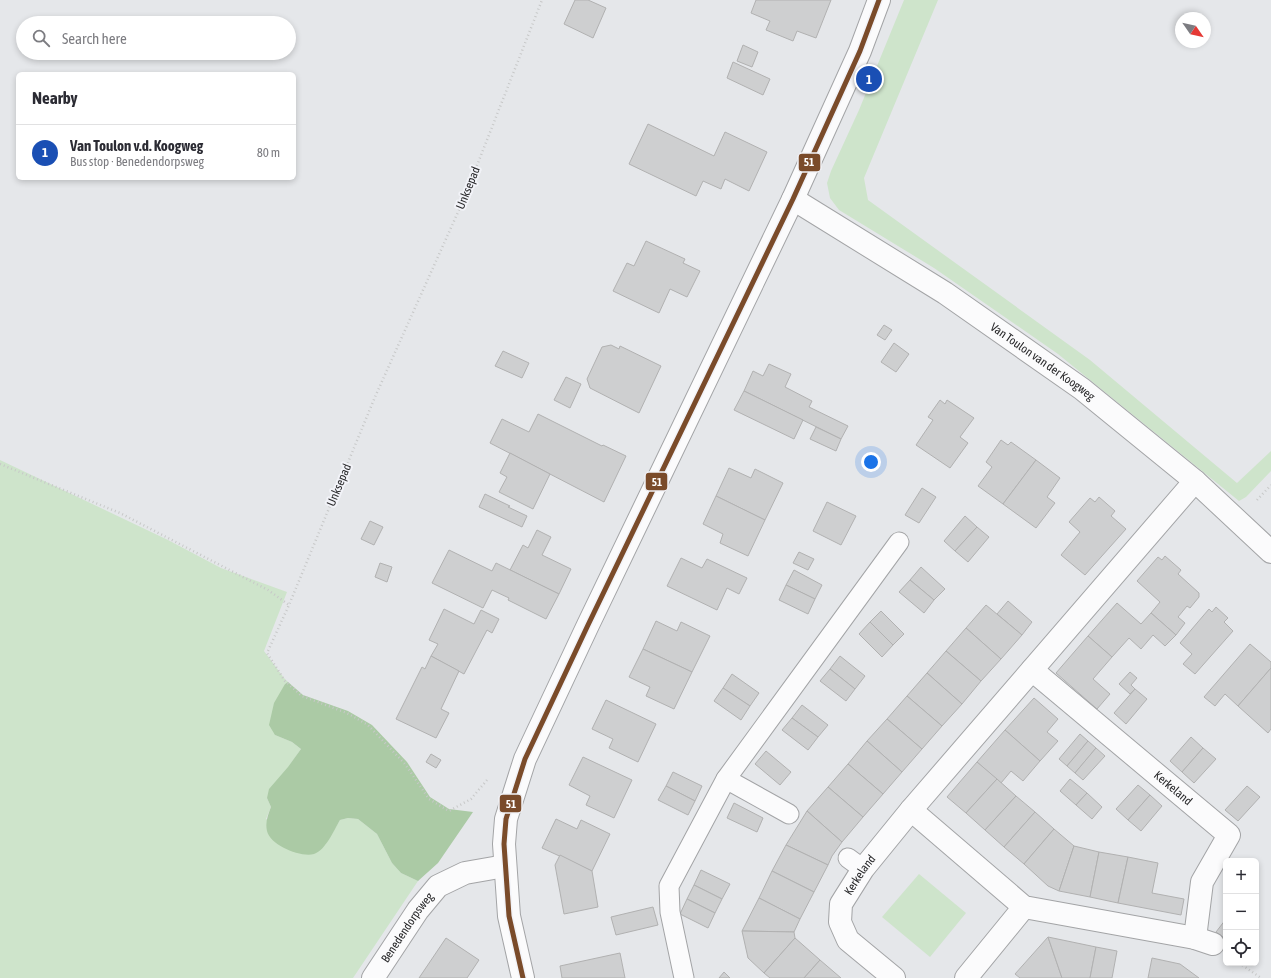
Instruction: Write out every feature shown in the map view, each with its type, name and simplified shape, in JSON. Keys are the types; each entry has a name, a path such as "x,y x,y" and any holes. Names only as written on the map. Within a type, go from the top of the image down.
{"street":[{"path":"523,978 509,916 504,844 506,819 525,759 793,199 860,51 879,0"},
{"name":"Van Toulon van der Koogweg","path":"793,199 945,293 1082,389 1195,481 1271,552"},
{"name":"Kerkeland","path":"894,978 848,940 840,922 841,904 856,863 911,810 1195,481"},
{"name":"Kerkeland","path":"1024,907 1204,942 1202,882 1229,835 1032,670"},
{"path":"911,810 1024,907 966,978"},
{"name":"Benedendorpsweg","path":"373,978 418,910 438,886 465,873 505,866"}],"lane":[{"path":"684,978 670,912 669,886 726,779 899,542"},
{"path":"726,779 789,814"}],"path":[{"name":"Unksepad","path":"525,759 497,768 471,799 449,811 428,799 405,764 368,725 348,713 302,696 284,681 267,652 289,605 375,396 463,200 542,0"},
{"path":"0,464 120,513 268,590 289,605"},
{"path":"1243,966 1260,978"}],"green space":[{"path":"904,0 938,0 864,178 868,200 1090,360 1237,483 1271,451 1271,471 1246,497 1239,501 1058,354 934,268 839,210 830,198 827,183 831,171 859,110"},
{"path":"0,460 168,540 221,568 287,592 264,651 288,682 285,684 275,735 292,742 301,749 267,798 271,807 266,819 325,845 340,820 348,818 358,819 377,834 392,863 401,873 418,881 353,978 0,978"},
{"path":"288,682 303,695 348,711 372,725 407,762 430,797 449,809 473,812 438,863 418,881 401,873 392,863 377,834 358,819 348,818 340,820 326,844 314,854 308,855 294,852 280,845 269,836 266,825 271,807 267,798 269,789 301,749 292,742 275,735 269,725 274,703 285,684"},
{"path":"919,874 966,913 930,957 882,917"}],"building":[{"path":"575,0 588,0 606,8 593,38 564,24"},
{"path":"756,0 831,0 816,38 797,31 793,41 766,30 770,21 751,13"},
{"path":"743,45 758,52 752,67 737,61"},
{"path":"733,62 770,79 763,95 727,78"},
{"path":"648,124 714,156 725,132 767,152 749,191 725,179 721,189 703,181 696,196 629,164"},
{"path":"646,241 685,259 683,263 700,271 687,297 670,289 659,313 613,291 627,263 634,266"},
{"path":"884,325 892,330 885,340 877,335"},
{"path":"894,343 909,354 896,372 881,362"},
{"path":"611,345 619,349 620,346 661,366 639,413 590,388 587,379 602,347"},
{"path":"503,351 529,363 522,378 495,366"},
{"path":"769,364 791,374 785,387 812,401 809,407 848,426 841,439 744,391 753,371 763,376"},
{"path":"566,377 581,384 570,408 554,400"},
{"path":"744,391 803,420 794,439 734,410"},
{"path":"940,400 945,404 947,400 974,418 960,437 968,443 950,468 916,445 933,420 928,417"},
{"path":"538,414 602,446 603,445 626,456 604,502 490,443 502,419 529,432"},
{"path":"816,427 841,439 836,451 810,439"},
{"path":"1001,440 1008,445 1011,442 1036,460 1003,504 978,486 992,467 986,462"},
{"path":"510,453 550,474 533,509 499,492 507,477 500,473"},
{"path":"1036,460 1060,478 1047,497 1055,503 1036,528 1003,504"},
{"path":"729,468 751,478 755,469 783,483 765,520 716,496"},
{"path":"922,488 936,497 919,523 905,515"},
{"path":"485,494 527,516 522,527 479,507"},
{"path":"716,496 765,520 748,556 720,543 723,534 703,524"},
{"path":"1099,497 1115,511 1111,516 1126,529 1085,575 1061,555 1080,532 1069,522 1090,498 1095,502"},
{"path":"827,502 856,516 841,545 813,531"},
{"path":"965,516 977,527 955,551 944,541"},
{"path":"370,521 383,527 374,545 361,539"},
{"path":"977,527 989,537 968,562 955,551"},
{"path":"537,530 551,537 542,555 571,569 559,594 510,570 523,545 528,548"},
{"path":"449,550 492,571 496,563 559,594 546,619 508,600 509,598 492,590 483,608 432,583"},
{"path":"799,552 814,559 808,570 793,563"},
{"path":"1165,556 1181,570 1178,574 1199,593 1199,597 1190,608 1187,606 1178,617 1185,623 1176,635 1151,613 1160,602 1137,581 1158,557 1162,560"},
{"path":"681,558 702,568 707,559 747,578 739,594 727,588 717,610 667,586"},
{"path":"380,563 392,567 387,582 375,577"},
{"path":"921,567 945,589 934,600 910,580"},
{"path":"794,570 822,585 815,599 786,585"},
{"path":"910,580 934,600 924,613 899,592"},
{"path":"786,585 815,599 808,614 779,600"},
{"path":"1008,601 1032,622 1022,635 997,614"},
{"path":"1117,603 1141,624 1151,613 1176,635 1165,646 1153,635 1141,649 1129,638 1112,657 1088,636"},
{"path":"986,605 1022,635 1001,659 966,628"},
{"path":"1216,607 1228,618 1224,622 1233,631 1195,674 1183,664 1192,654 1180,643 1209,609 1212,612"},
{"path":"444,609 474,624 481,610 499,619 492,633 487,630 464,674 431,656 438,644 429,640"},
{"path":"881,611 904,634 893,645 870,622"},
{"path":"656,621 677,631 681,622 710,636 692,672 643,649"},
{"path":"870,622 893,645 882,657 859,634"},
{"path":"966,628 1001,659 981,681 946,651"},
{"path":"1088,636 1112,657 1093,679 1110,694 1097,709 1056,673"},
{"path":"1250,644 1271,662 1271,668 1238,706 1225,694 1215,706 1204,697"},
{"path":"643,649 692,672 674,709 646,696 650,687 629,677"},
{"path":"946,651 981,681 962,704 927,673"},
{"path":"431,656 459,671 441,709 449,713 436,738 396,719 422,667 425,669"},
{"path":"840,656 865,676 855,689 830,669"},
{"path":"1271,668 1271,729 1268,733 1238,706"},
{"path":"830,669 855,689 846,701 820,681"},
{"path":"1130,672 1137,678 1131,685 1135,689 1130,694 1119,684"},
{"path":"927,673 962,704 942,726 907,696"},
{"path":"732,674 759,693 750,706 723,688"},
{"path":"723,688 750,706 741,720 714,701"},
{"path":"1135,689 1147,699 1126,724 1114,713"},
{"path":"907,696 942,726 922,749 887,719"},
{"path":"1034,698 1058,719 1047,732 1058,741 1040,761 1005,730"},
{"path":"606,700 656,724 638,762 609,748 613,739 592,729"},
{"path":"802,705 828,725 818,737 792,718"},
{"path":"792,718 818,737 808,750 782,730"},
{"path":"887,719 922,749 902,772 867,741"},
{"path":"1005,730 1040,761 1023,781 1011,771 1001,783 977,762"},
{"path":"1080,734 1088,741 1067,766 1059,759"},
{"path":"1191,737 1203,748 1182,772 1170,761"},
{"path":"867,741 902,772 883,794 848,764"},
{"path":"1088,741 1096,748 1075,773 1067,766"},
{"path":"1096,748 1105,756 1083,780 1075,773"},
{"path":"1203,748 1216,759 1194,783 1182,772"},
{"path":"766,751 791,772 780,785 755,764"},
{"path":"431,754 441,760 436,768 426,762"},
{"path":"583,757 632,780 614,818 586,805 590,796 569,785"},
{"path":"977,762 997,779 966,813 947,797"},
{"path":"848,764 883,794 863,817 828,787"},
{"path":"673,772 702,786 695,801 666,786"},
{"path":"997,779 1016,796 985,830 966,813"},
{"path":"1070,779 1087,793 1076,805 1060,791"},
{"path":"1138,785 1150,795 1128,820 1116,809"},
{"path":"666,786 695,801 688,815 658,800"},
{"path":"1247,786 1260,797 1238,821 1225,810"},
{"path":"828,787 863,817 842,842 807,811"},
{"path":"1087,793 1102,807 1092,819 1076,805"},
{"path":"1150,795 1162,806 1141,831 1128,820"},
{"path":"1016,796 1035,812 1004,847 985,830"},
{"path":"734,803 763,818 757,832 727,818"},
{"path":"807,811 842,842 832,856 828,865 786,845"},
{"path":"1035,812 1054,829 1024,864 1004,847"},
{"path":"556,819 577,829 581,820 610,834 592,871 542,848"},
{"path":"1054,829 1074,846 1059,891 1048,886 1024,864"},
{"path":"786,845 828,865 814,892 772,871"},
{"path":"1074,846 1099,852 1090,897 1059,891"},
{"path":"1099,852 1128,857 1118,903 1090,897"},
{"path":"560,855 592,871 598,907 564,914 555,865"},
{"path":"1128,857 1158,863 1152,893 1184,899 1181,915 1118,903"},
{"path":"701,870 730,884 722,899 694,885"},
{"path":"772,871 814,892 800,919 759,898"},
{"path":"694,885 722,899 715,913 687,899"},
{"path":"759,898 800,919 794,932 742,931"},
{"path":"687,899 715,913 708,928 680,914"},
{"path":"653,907 658,925 616,935 611,917"},
{"path":"1223,923 1223,937 1216,932"},
{"path":"742,931 794,932 795,938 764,973 748,958"},
{"path":"1048,937 1062,978 1020,978 1015,974"},
{"path":"1048,937 1096,947 1090,978 1062,978"},
{"path":"446,938 479,960 467,978 419,978"},
{"path":"795,938 820,960 804,978 770,978 764,973"},
{"path":"1096,947 1117,951 1112,978 1090,978"},
{"path":"620,953 625,978 562,978 560,966"},
{"path":"1152,958 1180,964 1199,978 1148,978"},
{"path":"820,960 841,978 804,978"},
{"path":"724,972 730,978 719,978"}],"transit line":[{"name":"51","path":"523,978 509,916 504,844 506,819 525,759 793,199 860,51 879,0"}],"place":[{"name":"Van Toulon v.d. Koogweg","path":"869,79"}]}
